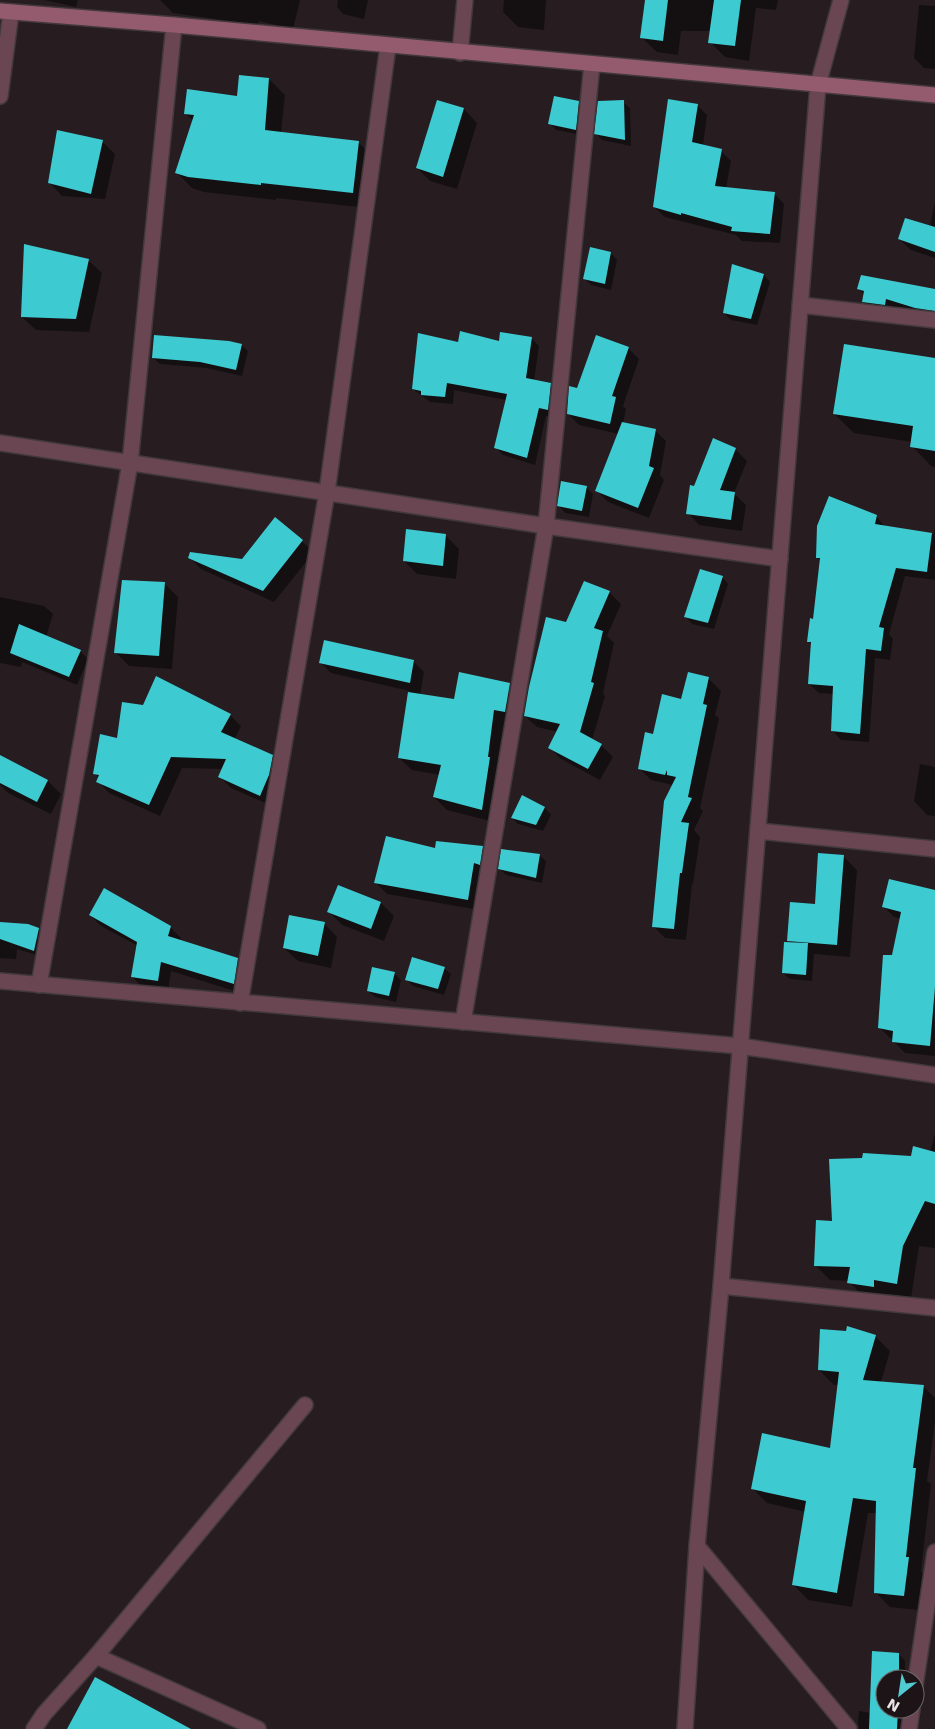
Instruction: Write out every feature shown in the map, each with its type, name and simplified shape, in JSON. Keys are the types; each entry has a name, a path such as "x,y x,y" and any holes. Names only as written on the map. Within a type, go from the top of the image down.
{"street":[{"path":"460,53 465,0"},
{"path":"684,1729 697,1546 721,1286 818,85 841,0"},
{"path":"0,96 5,12 174,25 460,53 935,95"},
{"path":"39,985 130,462 174,25"},
{"path":"240,1002 327,492 388,46"},
{"path":"463,1022 546,526 592,64"},
{"path":"800,305 935,320"},
{"path":"0,443 546,526 780,559"},
{"path":"758,831 935,849"},
{"path":"0,981 740,1046 935,1075"},
{"path":"721,1286 935,1308"},
{"path":"34,1729 44,1714 96,1656 305,1405"},
{"path":"697,1546 849,1729"},
{"path":"918,1669 935,1552"},
{"path":"96,1656 258,1729"}],"building":[{"path":"645,0 668,0 663,41 640,38"},
{"path":"714,0 741,0 735,46 708,43"},
{"path":"239,75 269,78 265,130 359,141 353,193 188,177 175,173 194,115 184,114 187,89 237,96"},
{"path":"554,96 579,101 576,130 548,124"},
{"path":"668,99 698,104 692,142 722,149 715,186 775,192 770,234 731,231 732,227 653,207"},
{"path":"437,100 464,108 443,177 416,168"},
{"path":"624,100 625,140 594,134 598,101"},
{"path":"57,130 103,140 91,194 48,183"},
{"path":"905,218 935,227 935,252 898,239"},
{"path":"24,244 89,259 76,319 21,317"},
{"path":"590,247 611,252 605,284 583,279"},
{"path":"732,264 764,274 751,319 723,313"},
{"path":"861,275 935,289 935,311 915,308 886,299 885,305 862,302 864,291 857,289"},
{"path":"460,331 499,341 500,332 532,337 526,378 551,383 548,410 539,408 527,458 494,448 507,394 447,383 445,397 421,395 421,391 412,389 418,333 458,342"},
{"path":"154,335 229,341 242,344 236,370 200,362 152,358"},
{"path":"596,335 629,347 612,396 616,397 610,424 567,414 569,386 577,388"},
{"path":"844,344 935,358 935,451 910,447 913,426 833,414"},
{"path":"622,422 656,429 649,466 654,468 638,508 595,491"},
{"path":"713,438 736,448 720,490 735,492 731,520 686,514 690,485 694,486"},
{"path":"561,481 587,486 582,511 557,506"},
{"path":"829,496 877,515 875,524 932,533 927,572 896,568 879,627 884,628 881,651 866,649 860,734 831,731 833,686 808,684 811,642 807,642 810,618 813,619 820,558 816,558 817,526"},
{"path":"275,517 303,540 263,591 188,558 190,552 242,559"},
{"path":"406,529 446,534 443,566 403,561"},
{"path":"700,569 723,576 708,623 684,617"},
{"path":"122,580 165,582 159,656 114,653"},
{"path":"584,581 610,591 594,628 603,631 591,682 594,683 580,732 602,744 588,769 548,748 560,724 524,716 546,617 566,622"},
{"path":"19,624 81,650 69,677 10,653"},
{"path":"324,640 414,660 410,683 319,663"},
{"path":"459,672 510,683 505,712 494,710 488,757 490,757 482,810 433,797 441,765 398,758 408,692 454,699"},
{"path":"688,672 709,677 703,704 707,705 688,797 692,798 681,822 689,823 682,873 680,873 674,929 652,927 664,801 676,777 667,775 667,770 665,775 638,769 645,732 653,734 662,694 681,699"},
{"path":"156,676 231,714 221,732 273,755 269,775 260,796 218,777 226,759 171,757 149,805 96,782 99,775 93,774 100,734 117,738 122,702 143,705"},
{"path":"0,755 48,780 37,802 0,783"},
{"path":"522,795 545,807 536,825 511,818"},
{"path":"386,836 435,848 436,841 483,846 480,865 474,863 468,900 374,883"},
{"path":"501,849 540,854 536,878 498,869"},
{"path":"818,853 844,855 837,945 787,941 790,902 815,904"},
{"path":"889,879 935,890 935,987 930,1046 892,1042 893,1031 878,1028 883,955 892,955 901,912 882,907"},
{"path":"338,885 381,902 371,929 327,912"},
{"path":"104,888 171,926 168,936 238,958 234,984 161,962 158,981 131,977 137,942 89,915"},
{"path":"289,915 325,922 318,956 283,948"},
{"path":"0,922 28,924 39,928 34,951 0,939"},
{"path":"784,942 808,943 806,975 782,973"},
{"path":"412,957 445,967 438,989 405,980"},
{"path":"372,967 395,972 389,996 367,991"},
{"path":"913,1146 935,1152 935,1204 925,1201 903,1246 897,1284 874,1280 874,1287 847,1283 850,1267 814,1266 816,1220 832,1221 829,1159 862,1158 863,1153 911,1156"},
{"path":"847,1326 876,1335 863,1380 924,1385 913,1468 916,1468 906,1557 909,1557 904,1596 874,1593 876,1501 853,1498 837,1593 792,1585 806,1501 751,1489 762,1433 830,1448 839,1372 818,1370 820,1329 846,1331"},
{"path":"872,1651 899,1653 899,1669 875,1669 875,1719 898,1719 897,1729 869,1729"},
{"path":"95,1677 191,1729 67,1729"}]}
